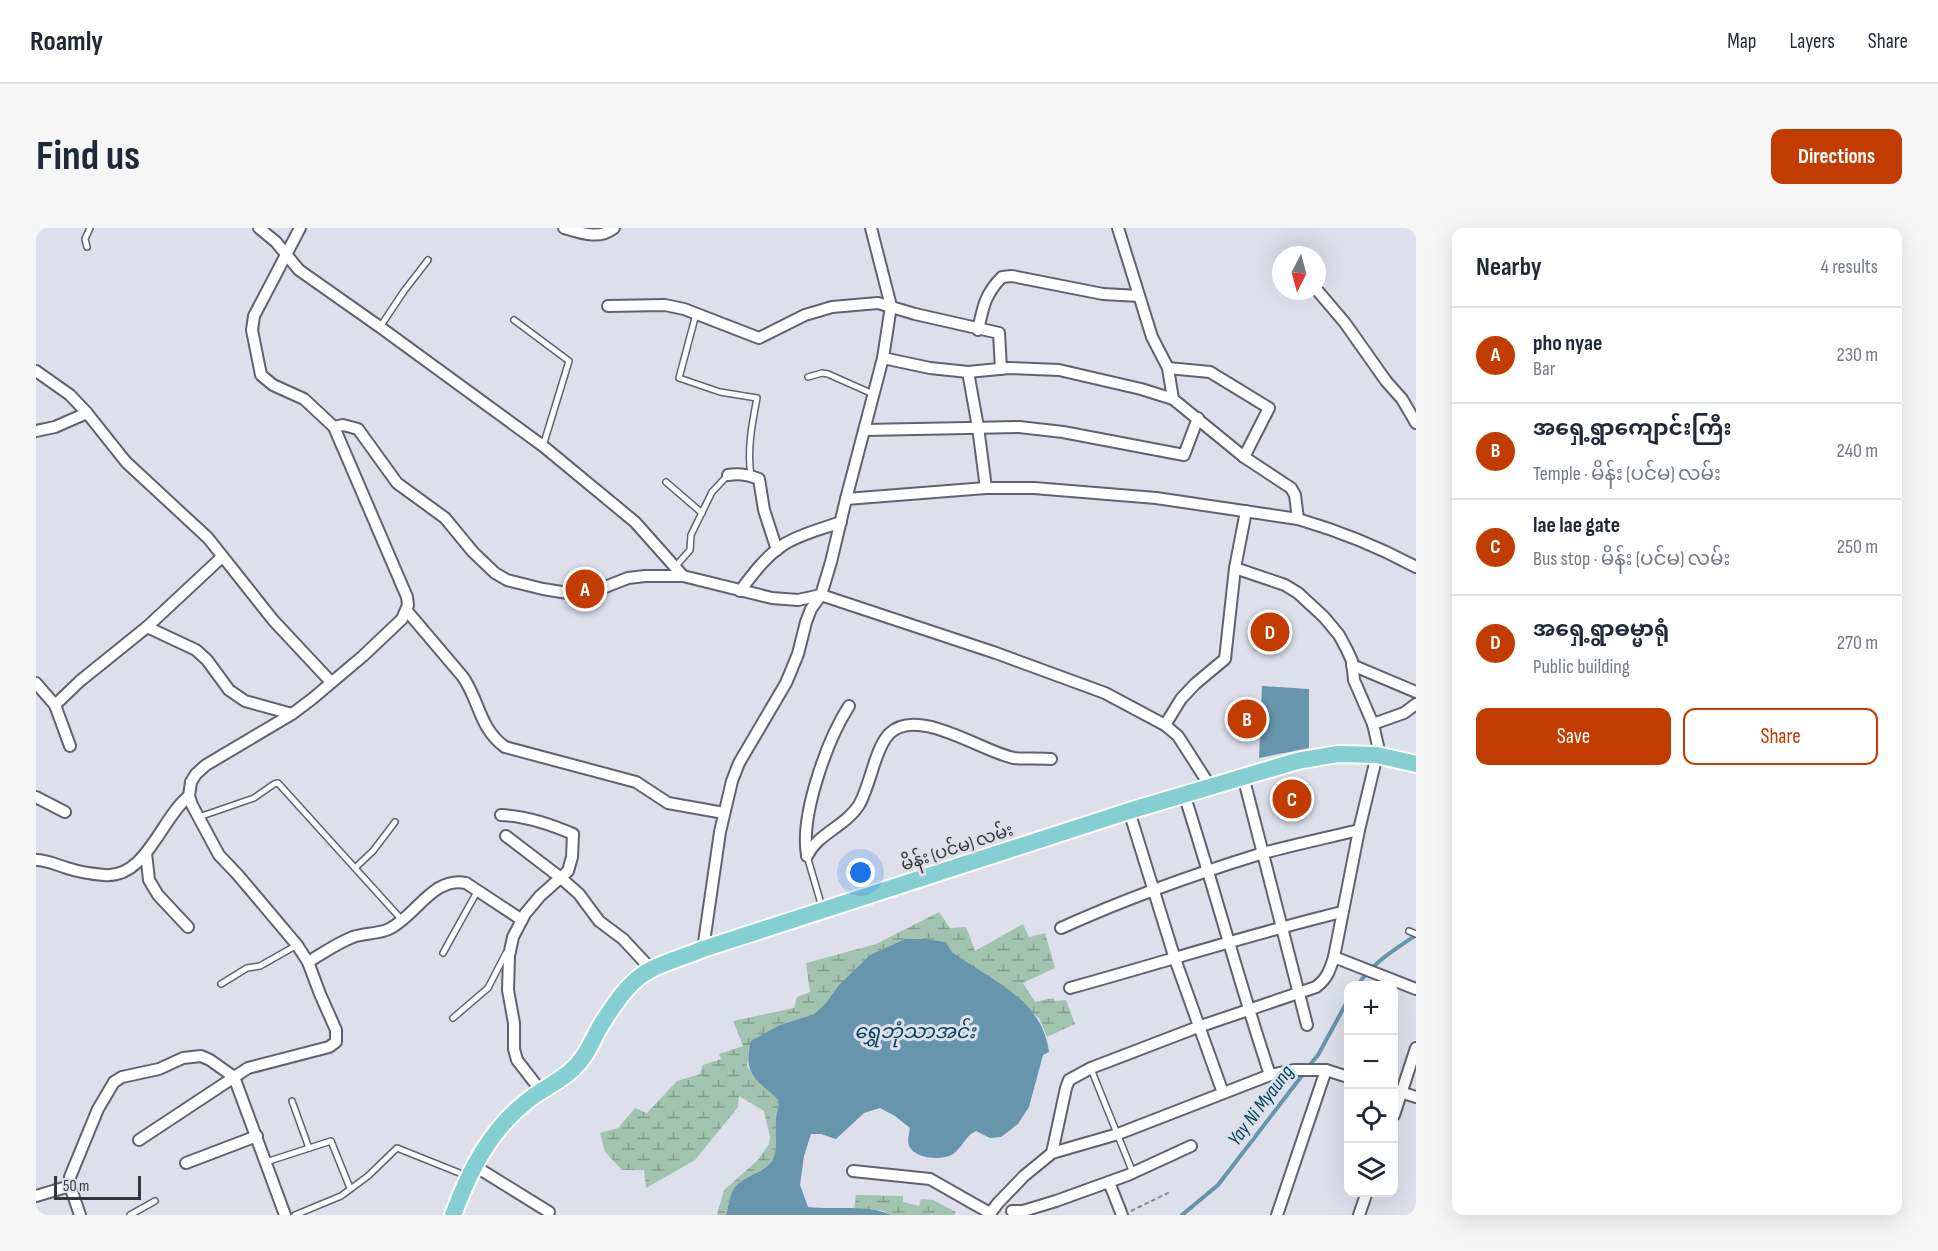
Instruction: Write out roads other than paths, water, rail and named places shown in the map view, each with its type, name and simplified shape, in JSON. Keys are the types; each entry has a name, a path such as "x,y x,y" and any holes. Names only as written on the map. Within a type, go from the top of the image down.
{"main road":[{"name":"မိန်း (ပင်မ) လမ်း","path":"453,1215 471,1171 490,1140 525,1102 574,1068 618,1002 635,981 651,969 703,949 1129,811 1298,761 1338,754 1377,755 1416,764"}],"street":[{"path":"259,228 276,242 298,270 543,446 635,522 683,576"},
{"path":"139,1140 248,1068 320,1050 336,1042 336,1030 308,962 297,945 219,855 189,796 191,782 206,765 292,714 363,656 402,619 407,611 407,597 334,427 304,399 266,380 261,375 258,366 252,323 254,316 300,228"},
{"path":"564,228 593,235 602,234 614,228"},
{"path":"703,949 724,813 732,781 739,763 786,683 798,654 811,609 820,595 831,562 884,358 891,306 871,228"},
{"path":"1118,228 1152,337 1168,368 1173,399"},
{"path":"978,330 989,291 1002,277 1012,276 1103,294 1139,296"},
{"path":"1325,300 1402,399 1416,423"},
{"path":"608,306 665,305 759,338 806,315 832,307 878,303 978,330 999,333 1001,369"},
{"path":"884,358 930,368 968,372 1001,369 1059,370 1141,389 1173,399 1198,417 1244,457 1291,488 1295,495 1298,519"},
{"path":"1168,368 1210,372 1269,408 1244,457"},
{"path":"36,371 70,395 126,462 194,524 273,620 331,682"},
{"path":"968,372 986,488"},
{"path":"36,431 55,427 87,413"},
{"path":"865,430 1018,427 1063,432 1184,455 1198,417"},
{"path":"334,427 343,425 358,429 397,483 445,518 473,552 495,573 507,580 574,594 609,587 628,579 645,576 683,576 784,600 798,600 820,595 996,653 1105,693 1165,725 1178,736 1210,786"},
{"path":"728,475 751,476 759,479 764,510 777,550"},
{"path":"846,498 986,488 1034,488 1156,498 1298,519 1389,553 1416,567"},
{"path":"1165,725 1181,699 1225,659 1235,568 1245,511"},
{"path":"740,591 751,576 777,550 795,538 841,522"},
{"path":"55,705 80,681 147,627 222,557"},
{"path":"1052,1153 1069,1080 1090,1068 1198,1027 1316,987 1329,974 1377,755 1378,746 1373,724 1354,680 1347,650 1339,635 1324,617 1298,593 1285,585 1235,568"},
{"path":"407,611 463,677 487,729 495,740 505,747 636,782 668,803 724,813"},
{"path":"147,627 196,650 207,660 229,690 245,701 292,714"},
{"path":"1352,665 1416,692"},
{"path":"36,683 55,705 70,747"},
{"path":"1373,724 1404,712 1416,704"},
{"path":"807,856 811,800 821,765 849,706"},
{"path":"807,856 818,840 840,826 858,805 882,745 889,734 897,728 907,725 925,725 1014,758 1051,759"},
{"path":"1243,776 1307,1025"},
{"path":"1184,794 1270,1075"},
{"path":"36,860 108,876 124,872 139,862 174,809 189,796"},
{"path":"36,797 65,812"},
{"path":"1129,811 1175,959 1223,1093"},
{"path":"501,815 518,815 551,824 573,834 570,867 540,896 522,920 513,937 509,956 508,990 514,1023 514,1049 517,1060 541,1091"},
{"path":"1061,928 1154,889 1208,871 1262,854 1359,830"},
{"path":"506,837 579,894 598,921 623,939 651,969"},
{"path":"146,853 149,880 158,895 188,927"},
{"path":"308,962 349,938 390,929 447,883 458,881 466,883 522,920"},
{"path":"1070,988 1281,927 1342,912"},
{"path":"1334,957 1358,968 1416,988"},
{"path":"1398,1089 1416,1048"},
{"path":"80,1215 70,1186 70,1177 98,1109 109,1089 122,1077 159,1069 183,1058 201,1056 234,1077 285,1215"},
{"path":"853,1171 930,1179 990,1214 1024,1176 1052,1153 1118,1134 1270,1075 1294,1070 1326,1070 1344,1076"},
{"path":"1277,1215 1326,1070"},
{"path":"1398,1091 1416,1097"},
{"path":"186,1163 257,1136"},
{"path":"998,1203 1012,1213 1056,1201 1133,1173 1191,1146"},
{"path":"471,1171 549,1212"},
{"path":"1109,1182 1122,1215"},
{"path":"36,1196 70,1186"},
{"path":"1359,1215 1365,1197"}],"lane":[{"path":"87,247 85,239 90,228"},
{"path":"380,327 428,260"},
{"path":"696,314 679,378 720,392 757,398 750,440 751,476"},
{"path":"514,320 569,361 543,446"},
{"path":"808,377 822,373 828,374 874,394"},
{"path":"675,567 690,550 691,535 712,492 728,475"},
{"path":"666,482 702,513"},
{"path":"199,818 254,798 278,783 402,920"},
{"path":"355,868 373,851 395,822"},
{"path":"807,856 824,911"},
{"path":"443,953 478,890"},
{"path":"1409,931 1416,934"},
{"path":"453,1018 492,982 513,937"},
{"path":"221,984 247,968 260,966 297,945"},
{"path":"1090,1068 1133,1173"},
{"path":"292,1101 309,1148"},
{"path":"267,1162 331,1141 350,1188"},
{"path":"295,1215 341,1196 368,1176 397,1148 471,1171"},
{"path":"130,1215 155,1201"}],"water":[{"path":"1262,686 1309,689 1309,748 1259,758"},
{"name":"ရွှေဘုံသာအင်း","path":"905,939 946,942 952,952 998,982 1026,1004 1036,1018 1044,1033 1049,1052 1043,1055 1029,1107 1018,1124 1001,1137 990,1138 976,1131 953,1154 942,1158 929,1158 917,1154 909,1146 910,1128 880,1108 864,1113 836,1139 821,1134 811,1134 804,1156 800,1185 808,1207 862,1208 891,1215 726,1215 735,1187 768,1166 775,1151 779,1101 758,1082 750,1070 748,1062 751,1041 780,1025 814,1014 826,1003 839,985 870,955"}],"waterway":[{"name":"Yay Ni Myaung","path":"1361,981 1376,964 1416,935"},
{"name":"Yay Ni Myaung","path":"1308,1067 1318,1055 1344,1007"},
{"name":"Yay Ni Myaung","path":"1182,1215 1218,1185 1304,1073"}],"place":[{"name":"pho nyae","path":"585,589"},
{"name":"အရှေ့ရွာဓမ္မာရုံ","path":"1270,632"},
{"name":"အရှေ့ရွာကျောင်းကြီး","path":"1247,719"},
{"name":"lae lae gate","path":"1292,799"}]}
